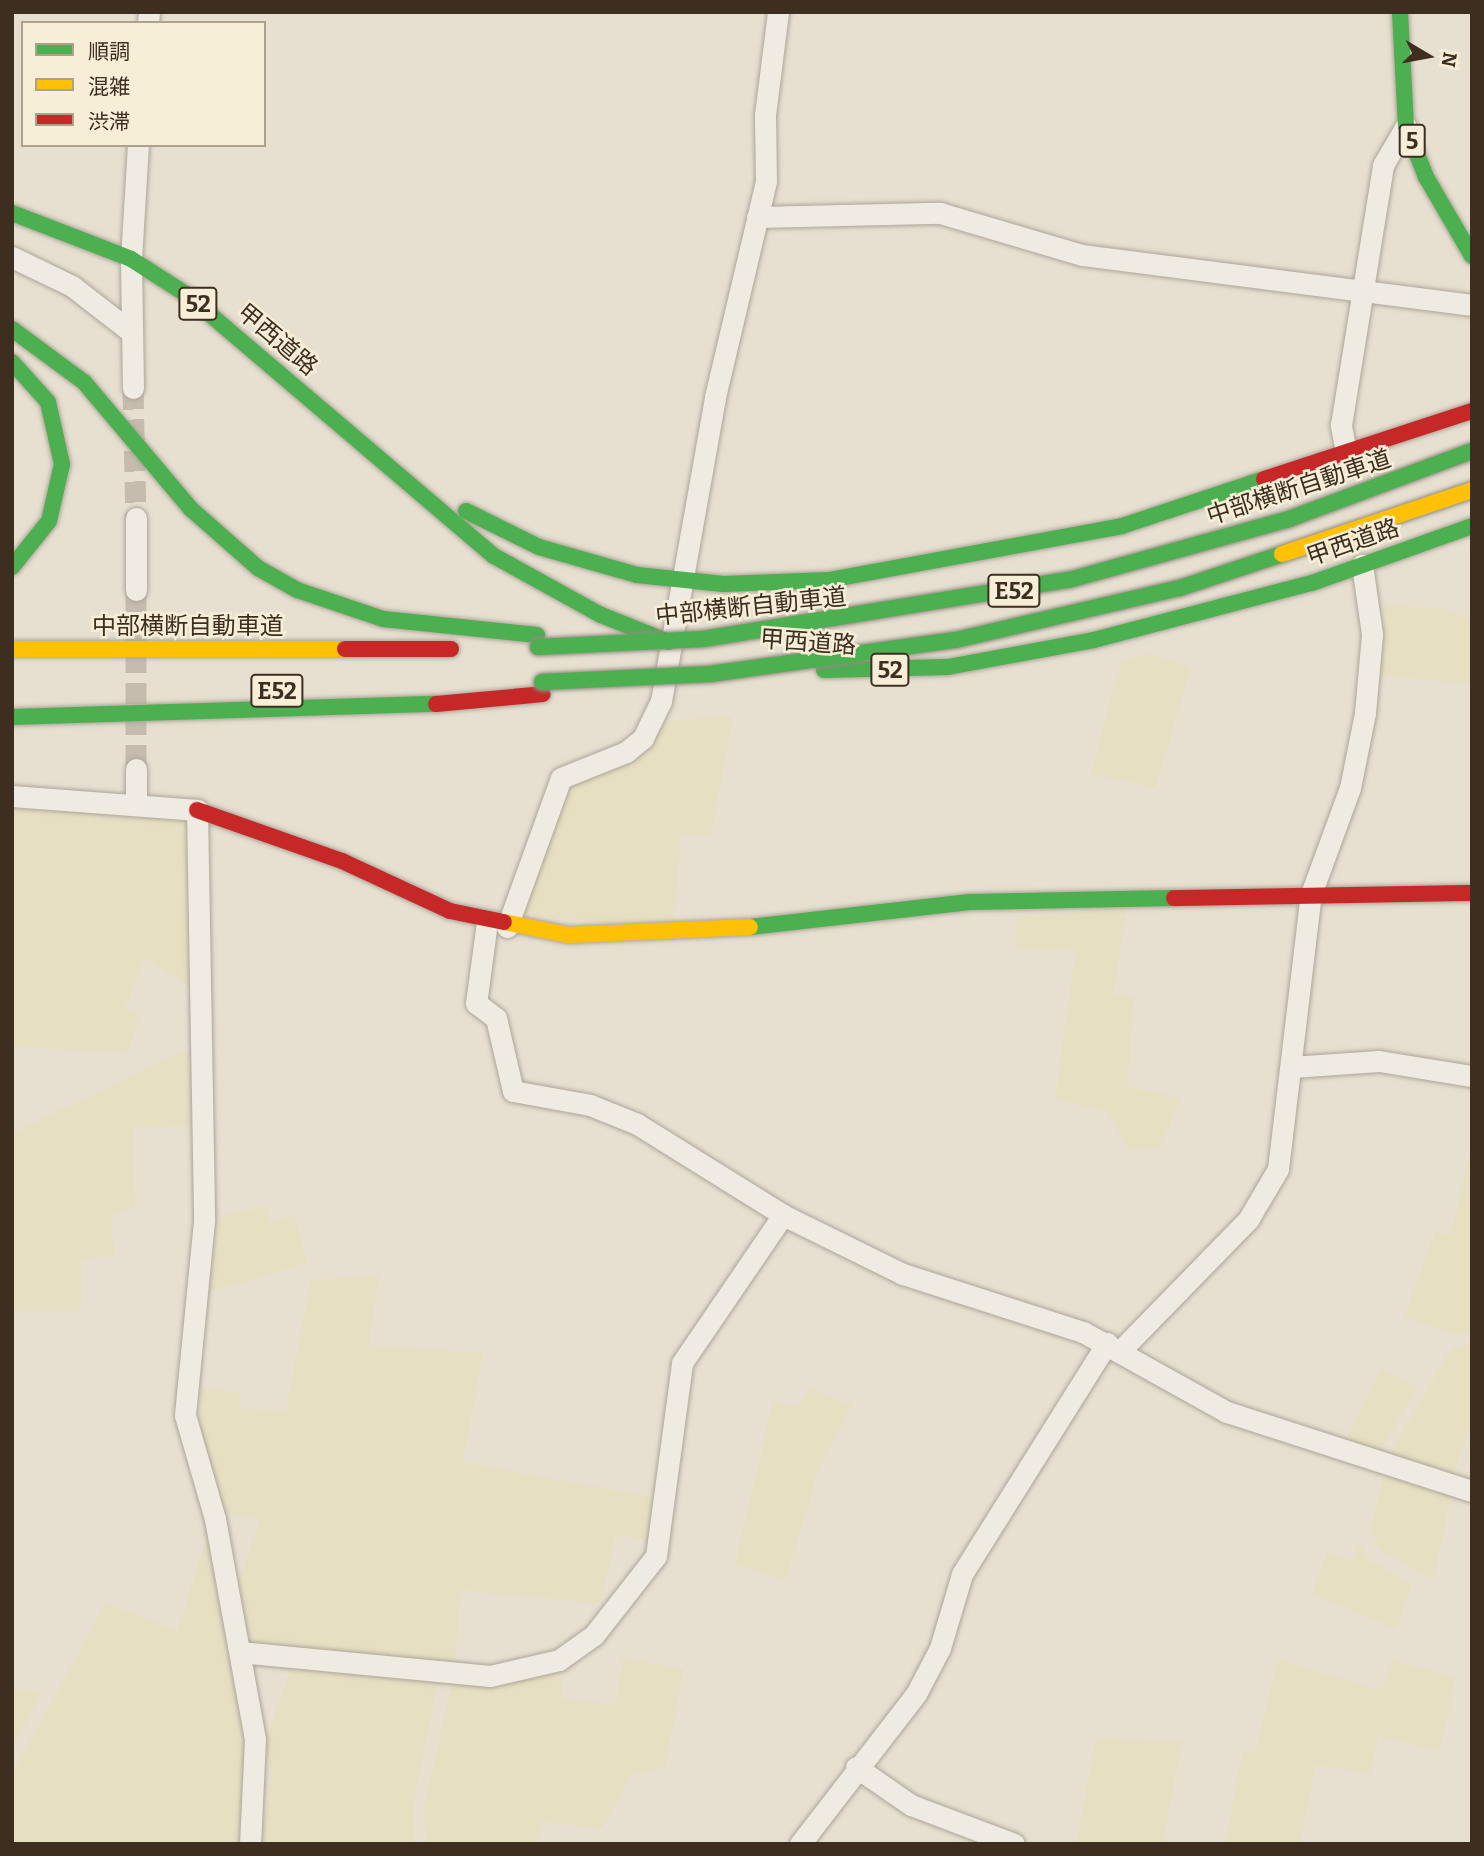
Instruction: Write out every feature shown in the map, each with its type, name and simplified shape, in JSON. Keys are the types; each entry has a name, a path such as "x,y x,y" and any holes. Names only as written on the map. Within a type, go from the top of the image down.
{"main road":[{"name":"5","path":"1400,12 1406,126 1426,177 1472,256"},
{"name":"甲西道路","path":"12,213 131,259 186,294 494,556 601,615 670,643 811,670 948,667 1094,640 1362,565 1472,526"},
{"path":"12,329 84,382 191,509 258,568 297,590 383,619 538,641"},
{"path":"12,362 48,402 62,464 49,521 12,567"},
{"name":"甲西道路","path":"357,438 434,493 539,547 681,581 829,580 1002,553 1122,526 1347,457 1472,411"},
{"name":"中部横断自動車道","path":"12,649 476,648 538,641 703,639 1013,591 1289,519 1472,451"},
{"name":"E52","path":"246,691 542,688 710,674 956,640 1069,617 1297,554 1472,490"},
{"path":"12,717 441,704 542,688"},
{"path":"197,810 497,924 635,937 970,902 1472,893"}],"street":[{"path":"778,12 757,217 715,397 661,701 643,738 626,752 577,766 550,796 497,924 476,1003 496,1018 513,1091 590,1105 637,1124 783,1215 903,1274 1113,1347 1227,1412 1472,1491"},
{"path":"1347,457 1341,425 1383,165 1406,126"},
{"path":"133,388 130,331 131,259 138,147"},
{"path":"757,217 940,213 1082,256 1472,305"},
{"path":"12,257 72,286 130,331"},
{"path":"136,518 136,590"},
{"path":"800,1844 856,1766 916,1694 940,1648 962,1574 1113,1347 1266,1196 1278,1170 1311,894 1350,789 1365,713 1372,634 1362,565"},
{"path":"136,769 136,802"},
{"path":"12,796 136,802 197,810 204,1221 185,1415 215,1520 240,1652 258,1785 250,1844"},
{"path":"1291,1067 1379,1061 1472,1076"},
{"path":"240,1652 490,1676 559,1660 594,1635 656,1556 682,1363 783,1215"},
{"path":"856,1766 911,1805 1014,1844"}],"shaded area":[{"path":"1384,605 1446,609 1472,620 1472,684 1378,675"},
{"path":"1152,654 1192,667 1155,788 1091,773 1121,661"},
{"path":"733,716 711,835 681,834 674,923 606,923 533,915 525,906 566,791 592,771 649,747 666,721"},
{"path":"12,808 184,819 192,830 193,989 145,958 125,1008 140,1017 128,1052 12,1047"},
{"path":"1127,907 1114,993 1134,997 1127,1086 1181,1099 1159,1148 1130,1151 1107,1111 1055,1099 1076,951 1015,948 1017,918"},
{"path":"185,1050 196,1055 194,1126 134,1128 135,1208 111,1214 114,1256 81,1258 81,1311 12,1311 12,1134"},
{"path":"1469,1156 1472,1334 1452,1334 1404,1317 1435,1232 1450,1234"},
{"path":"266,1206 270,1223 295,1215 307,1263 208,1292 220,1216"},
{"path":"379,1276 369,1345 483,1353 463,1462 660,1499 652,1541 616,1535 600,1603 460,1590 455,1666 250,1646 239,1581 260,1519 227,1514 199,1428 201,1388 241,1393 240,1409 286,1410 311,1280"},
{"path":"1472,1343 1472,1422 1452,1477 1388,1458 1452,1347"},
{"path":"1381,1369 1417,1388 1378,1455 1344,1442"},
{"path":"810,1389 852,1405 819,1468 786,1580 735,1565 773,1401 797,1408"},
{"path":"1384,1472 1452,1491 1434,1580 1378,1549 1371,1529"},
{"path":"210,1527 244,1721 251,1783 242,1844 12,1844 12,1774 106,1603 177,1631"},
{"path":"1360,1545 1369,1560 1412,1585 1396,1629 1312,1594 1327,1552 1353,1561"},
{"path":"623,1658 684,1669 665,1767 632,1774 602,1829 541,1821 538,1844 426,1844 424,1805 453,1680 511,1684 560,1670 563,1699 615,1704"},
{"path":"1278,1660 1381,1690 1394,1660 1456,1679 1439,1751 1378,1736 1371,1774 1316,1765 1300,1844 1226,1844 1242,1751 1255,1753"},
{"path":"292,1665 439,1679 415,1794 414,1844 260,1844 272,1775 265,1743"},
{"path":"12,1690 42,1693 12,1749"},
{"path":"1096,1738 1182,1742 1163,1844 1076,1844"}],"tunnel":[{"path":"133,388 136,518"},
{"path":"136,590 136,769"}],"traffic: fast":[{"path":"1400,12 1406,126 1426,177 1472,256"},
{"path":"12,213 131,259 186,294 494,556 601,615 669,642"},
{"path":"12,329 84,382 191,509 258,568 297,590 383,619 537,635"},
{"path":"12,362 48,402 62,464 49,521 12,567"},
{"path":"538,647 703,639 1069,580 1289,519 1472,451"},
{"path":"466,511 539,547 637,575 724,584 829,580 1122,526 1264,479"},
{"path":"824,670 948,667 1094,640 1312,583 1472,526"},
{"path":"542,682 710,674 956,640 1180,588 1282,554"},
{"path":"12,717 436,704"},
{"path":"750,927 970,902 1174,898"}],"traffic: slow":[{"path":"1282,554 1472,490"},
{"path":"12,649 345,649"},
{"path":"504,922 568,935 750,927"}],"traffic: jam":[{"path":"1264,479 1472,411"},
{"path":"345,649 451,649"},
{"path":"436,704 543,694"},
{"path":"197,810 342,861 450,911 504,922"},
{"path":"1174,898 1472,893"}]}
